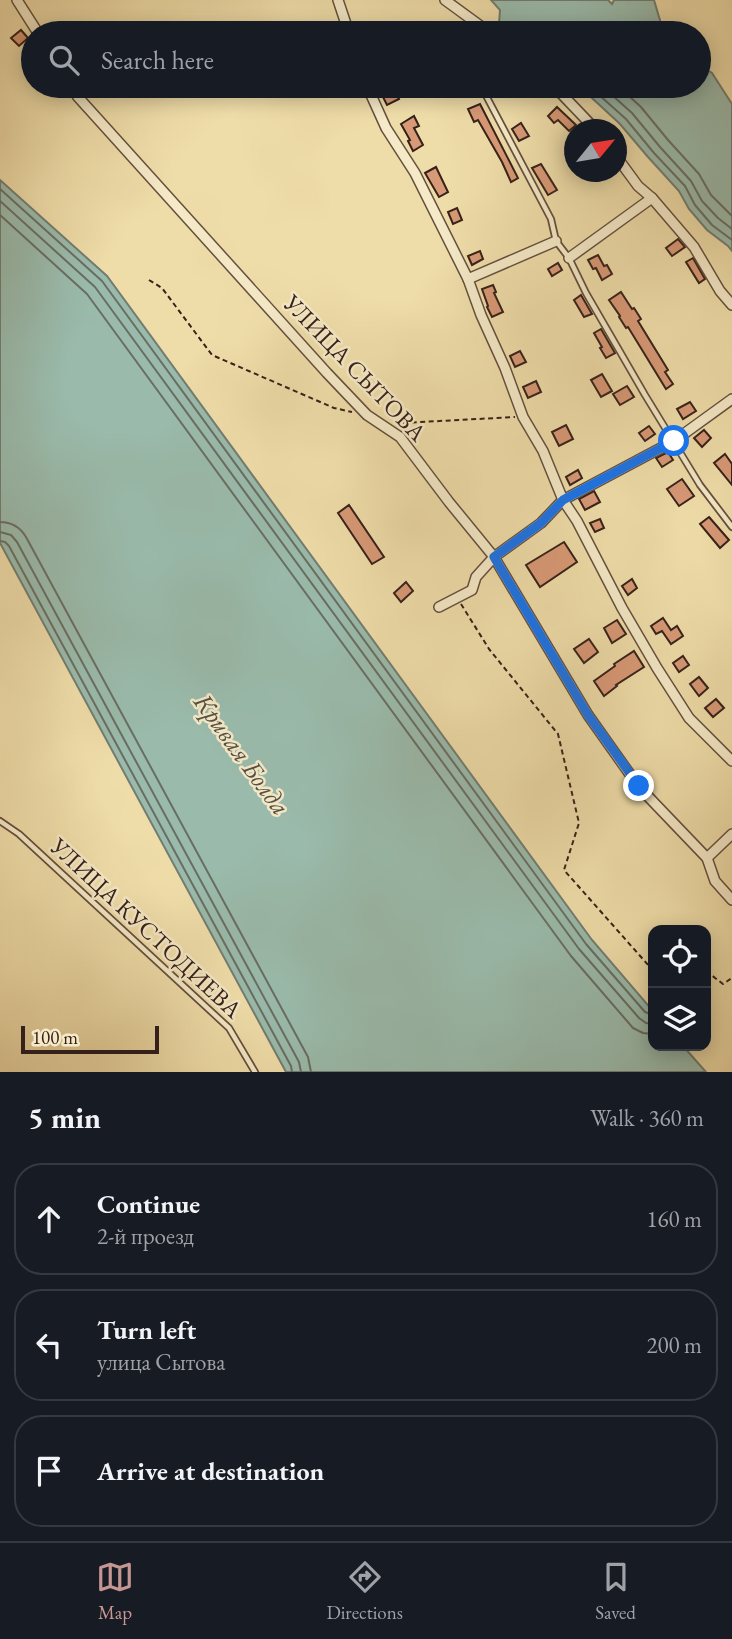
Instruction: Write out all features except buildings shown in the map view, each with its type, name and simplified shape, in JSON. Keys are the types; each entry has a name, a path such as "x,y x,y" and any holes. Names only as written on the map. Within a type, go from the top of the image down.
{"street":[{"path":"17,0 30,21"},
{"path":"338,0 345,21"},
{"path":"445,0 471,21"},
{"name":"УЛИЦА СЫТОВА","path":"79,98 367,415 400,437 494,557 588,715 639,786 707,858 715,881 732,900"},
{"path":"372,98 386,128 415,173 468,279 523,417 563,500 622,608 689,718 732,761"},
{"path":"565,98 586,119"},
{"path":"627,170 694,247 720,291 732,305"},
{"path":"569,258 652,198"},
{"path":"468,279 556,241"},
{"path":"439,607 472,590 476,577 494,557 541,523 563,500 674,441 732,399"},
{"path":"707,858 732,834"}],"lane":[{"path":"487,98 551,219 556,241 569,258 593,305 700,485 732,527"},
{"name":"УЛИЦА КУСТОДИЕВА","path":"0,821 19,834 229,1028 256,1072"}],"path":[{"path":"149,280 162,288 212,355 334,408 367,415"},
{"path":"390,420 402,423 523,417"},
{"path":"457,597 489,649 558,734 579,823 564,870 648,965"},
{"path":"711,975 723,984 732,978"}],"water":[{"path":"491,0 608,0 612,4 614,0 654,0 660,21 499,21 500,10"},
{"path":"712,73 732,104 732,251 707,230 689,209 679,191 627,132 627,119 615,119 592,98 711,98"},
{"name":"Кривая Болда","path":"0,180 107,276 592,940 648,1005 648,1051 687,1051 706,1072 286,1072 0,543"}],"route":[{"path":"639,786 588,715 494,557 541,523 563,500 674,441"}]}
